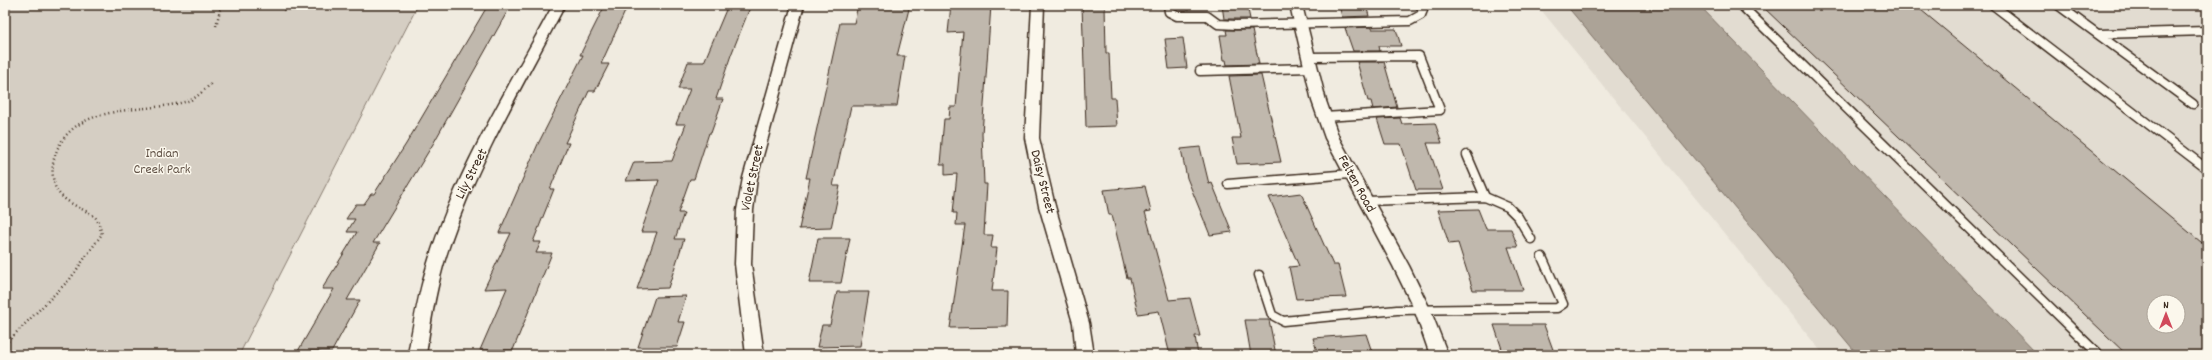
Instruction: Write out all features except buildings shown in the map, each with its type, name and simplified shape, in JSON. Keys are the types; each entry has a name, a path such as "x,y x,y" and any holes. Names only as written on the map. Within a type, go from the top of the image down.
{"street":[{"name":"Lily Street","path":"417,355 418,335 427,297 459,199 559,5"},
{"name":"Violet Street","path":"755,355 754,333 743,263 746,203 750,178 798,5"},
{"name":"Daisy Street","path":"1038,5 1032,138 1047,206 1081,323 1085,355"},
{"name":"Felten Road","path":"1296,5 1309,63 1324,117 1332,138 1422,310 1439,355"}],"lane":[{"path":"1168,5 1169,12 1177,16 1207,16 1218,24 1300,24 1410,21 1421,15 1423,10 1420,5"},
{"path":"1741,5 2099,355"},
{"path":"1993,5 2207,169"},
{"path":"2058,5 2193,104"},
{"path":"2099,34 2207,31"},
{"path":"1200,70 1419,56 1440,110 1324,117"},
{"path":"1467,155 1485,197"},
{"path":"1228,184 1350,174"},
{"path":"1366,201 1485,197 1496,199 1507,204 1516,214 1531,239"},
{"path":"1259,275 1272,315 1283,321 1390,310 1524,309 1562,306 1563,304 1542,257"}],"path":[{"path":"216,26 220,10 225,5"},
{"path":"282,10 295,5"},
{"path":"5,344 70,280 93,251 102,234 96,218 70,203 55,187 52,163 60,144 76,126 100,115 122,110 159,108 190,101 212,83"}],"shaded area":[{"path":"1537,5 2207,5 2207,355 1824,355"},
{"path":"1566,5 1699,5 2038,355 1858,355"}],"green space":[{"name":"Indian Creek Park","path":"5,5 418,5 239,355 5,355"}]}
